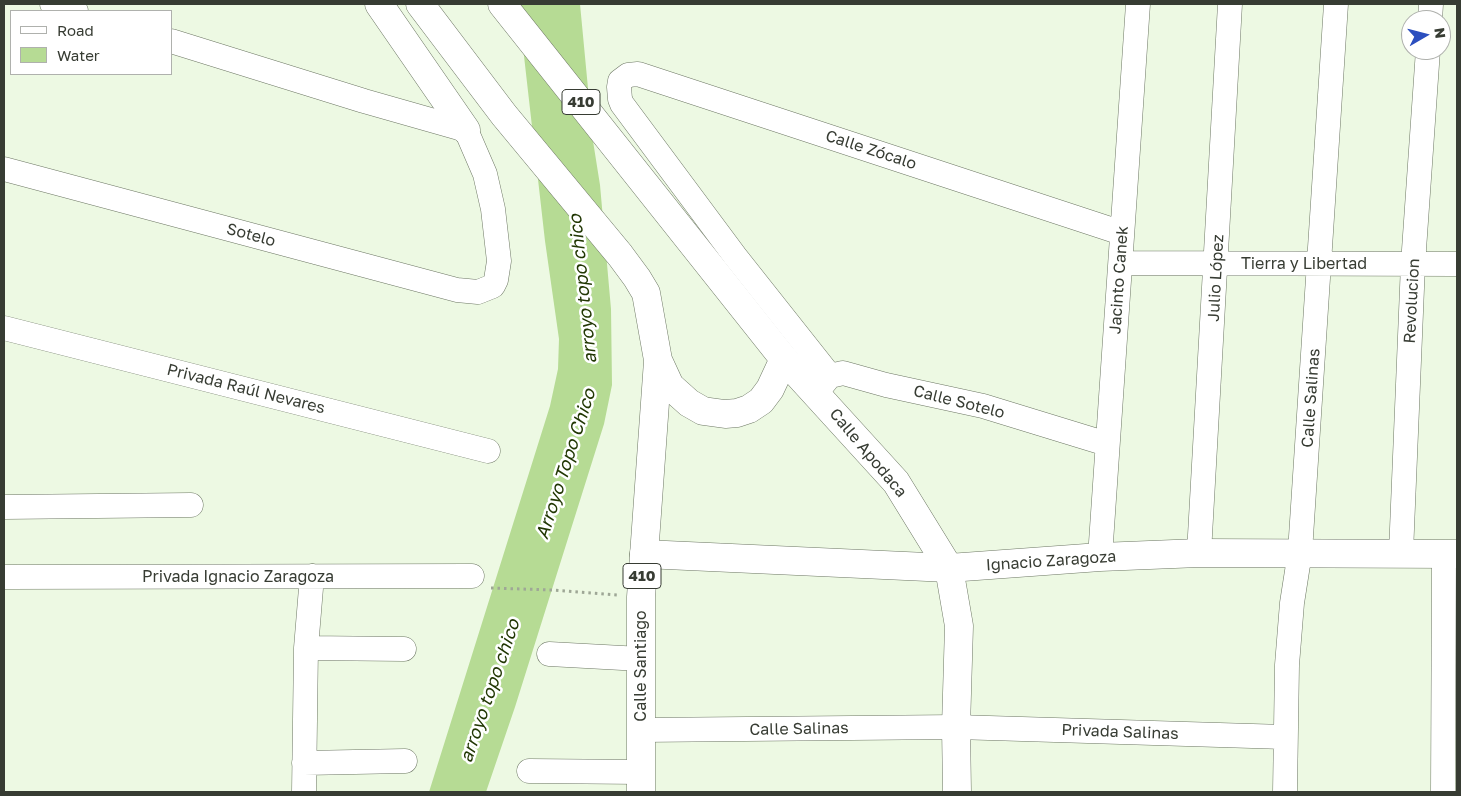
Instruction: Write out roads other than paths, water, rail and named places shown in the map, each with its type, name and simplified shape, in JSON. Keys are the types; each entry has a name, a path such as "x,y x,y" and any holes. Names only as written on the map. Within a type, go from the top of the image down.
{"main road":[{"path":"379,4 466,130"},
{"name":"410","path":"420,4 504,115 620,255 646,294 658,360"},
{"name":"410","path":"504,6 784,359"},
{"path":"658,360 670,386 689,403 703,411 725,414 737,413 761,402 770,389 784,359"},
{"name":"Calle Apodaca","path":"784,359 823,384 896,482 949,568 959,626 956,727 957,792"},
{"name":"Calle Santiago","path":"641,782 640,597 658,360"},
{"name":"Ignacio Zaragoza","path":"644,554 949,568 1100,557 1199,553 1451,554"}],"street":[{"path":"52,4 73,10"},
{"name":"Jacinto Canek","path":"1100,557 1138,4"},
{"name":"Julio López","path":"1199,553 1217,264 1230,4"},
{"name":"Calle Salinas","path":"1285,792 1287,665 1300,552 1336,4"},
{"path":"172,41 364,101 466,130"},
{"name":"Revolucion","path":"1400,553 1413,264 1427,60"},
{"name":"Calle Zócalo","path":"620,81 628,75 638,74 1122,233"},
{"name":"Calle Apodaca","path":"620,81 619,93 622,104 735,256 823,384"},
{"name":"Sotelo","path":"4,168 457,290 478,292 493,286 496,280 499,261 493,209 485,174 466,130"},
{"name":"Tierra y Libertad","path":"1121,264 1457,264"},
{"name":"Privada Raúl Nevares","path":"4,328 488,451"},
{"name":"Calle Sotelo","path":"823,384 844,373 886,385 983,406 1107,444"},
{"path":"4,507 191,505"},
{"path":"1443,792 1451,554"},
{"path":"304,792 306,648 312,576"},
{"name":"Privada Ignacio Zaragoza","path":"4,577 312,576 478,582"},
{"path":"306,648 404,650"},
{"path":"549,654 641,659"},
{"name":"Calle Salinas","path":"641,730 956,727"},
{"name":"Privada Salinas","path":"956,727 1285,737"},
{"path":"304,763 405,761"},
{"path":"529,771 641,782"}],"water":[{"path":"515,4 580,4 593,141 600,185 611,309 612,385 604,424 515,707 486,792 429,792 550,406 558,369 559,339 545,241 524,56"}],"water label":[{"name":"arroyo topo chico","path":"583,289"},
{"name":"Arroyo Topo Chico","path":"566,464"},
{"name":"arroyo topo chico","path":"490,691"}]}
